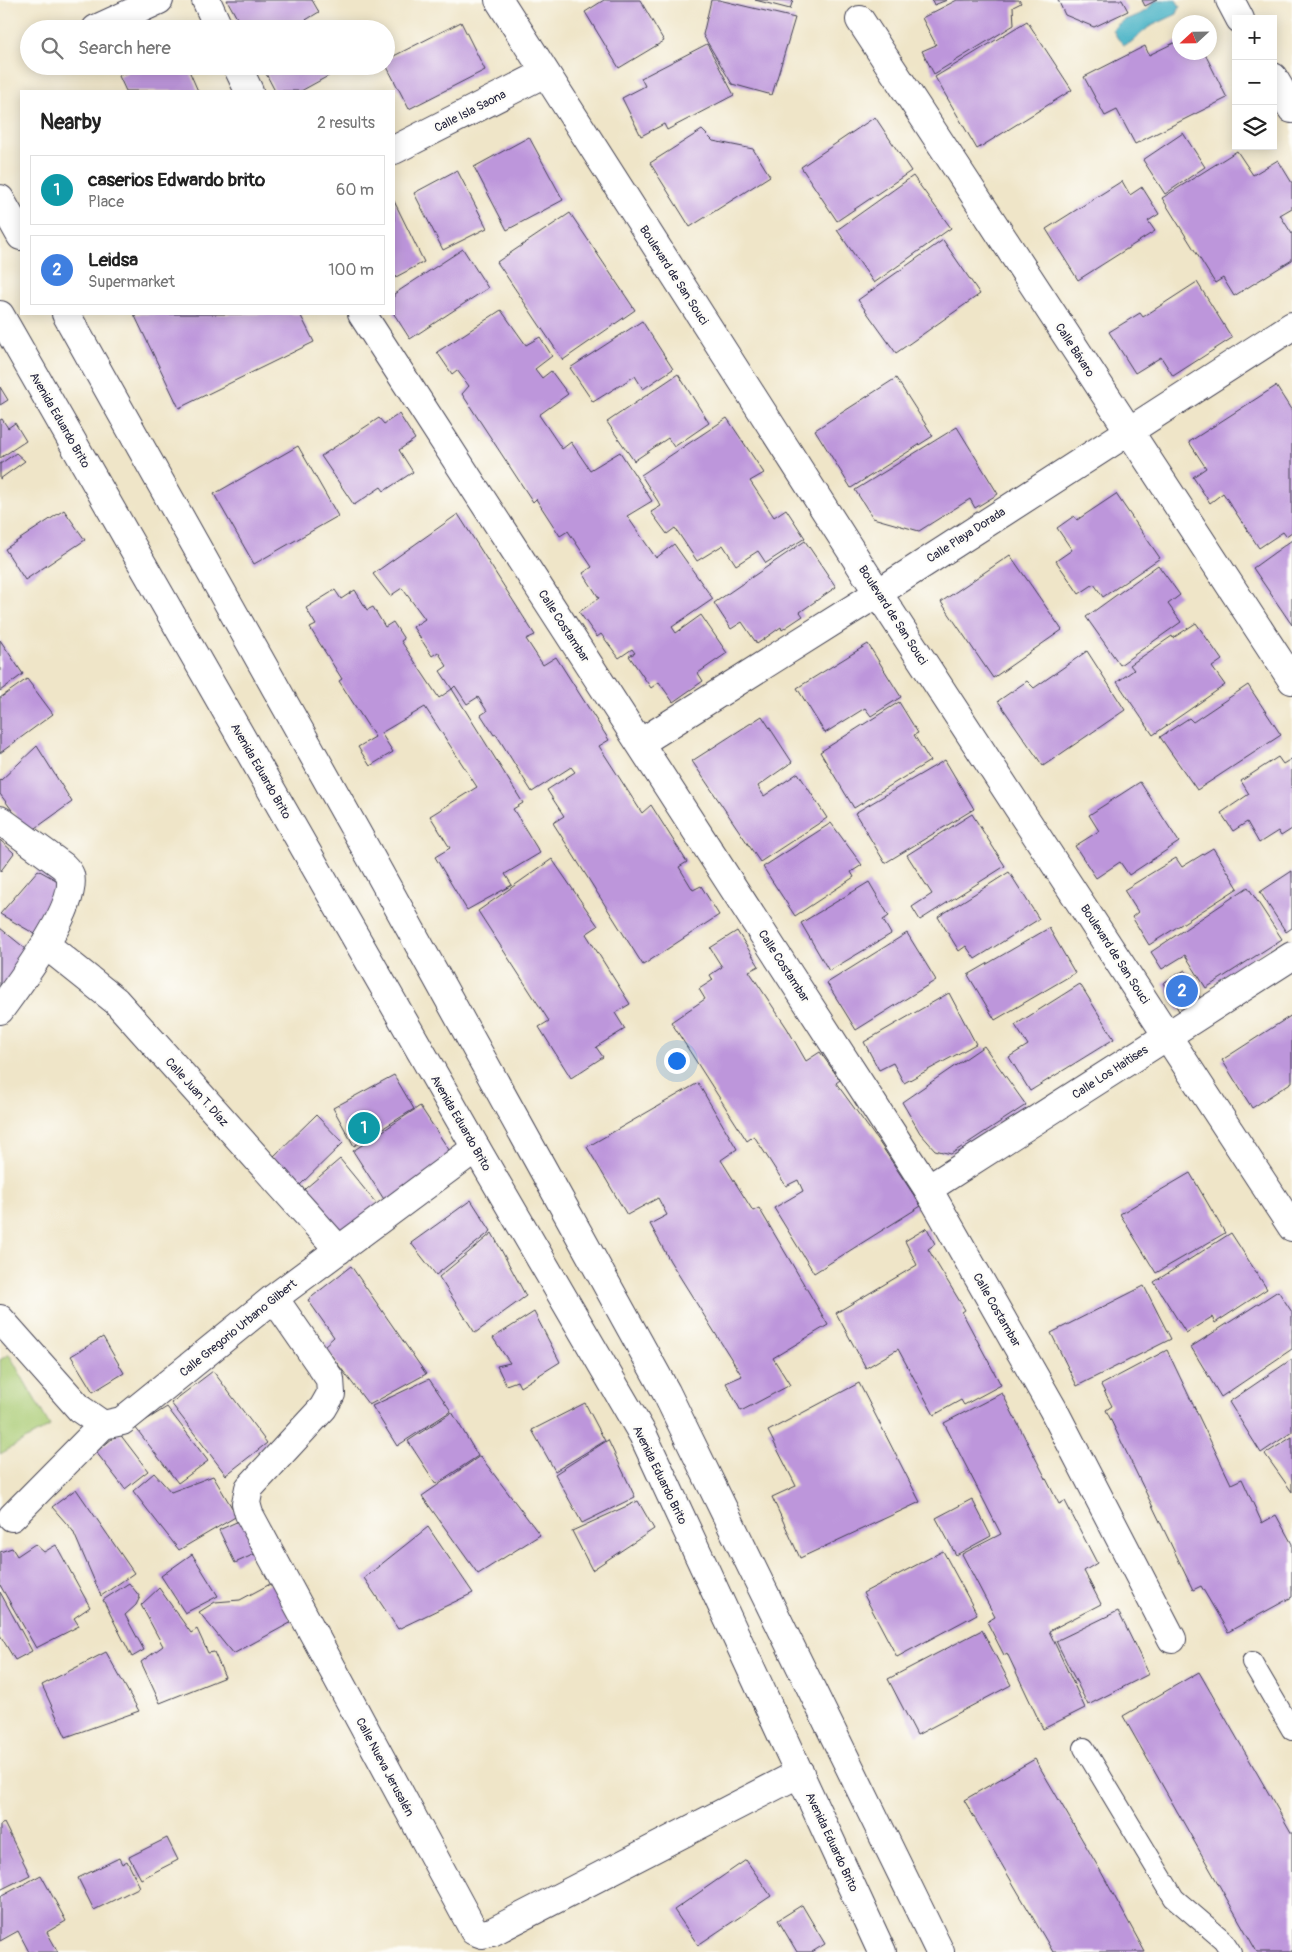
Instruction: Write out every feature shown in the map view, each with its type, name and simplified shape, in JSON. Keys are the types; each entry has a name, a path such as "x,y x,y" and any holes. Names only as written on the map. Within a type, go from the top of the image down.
{"street":[{"path":"116,20 159,0"},
{"path":"206,0 215,20"},
{"name":"Boulevard de San Souci","path":"499,0 878,593 1292,1227"},
{"path":"1230,0 1238,15"},
{"name":"Calle Bávaro","path":"860,20 1292,680"},
{"name":"Calle Isla Saona","path":"395,149 545,73"},
{"path":"241,75 249,90"},
{"path":"1277,84 1292,109"},
{"path":"0,199 20,234"},
{"name":"Avenida Eduardo Brito","path":"0,315 642,1435 882,1952"},
{"path":"67,315 371,858 666,1392 940,1952"},
{"name":"Calle Costambar","path":"363,315 928,1189 1053,1409 1172,1638"},
{"name":"Calle Playa Dorada","path":"640,743 878,593 1292,326"},
{"path":"0,820 64,866 70,874 71,886 66,904 46,945 0,1010"},
{"name":"Calle Juan T. Díaz","path":"46,945 116,1001 339,1250"},
{"name":"Calle Los Haitises","path":"928,1189 1292,956"},
{"name":"Calle Gregorio Urbano Gilbert","path":"12,1517 104,1425 122,1421 274,1298 476,1148"},
{"name":"Calle Nueva Jerusalén","path":"274,1298 330,1379 331,1394 323,1408 249,1488 246,1503 249,1514 474,1931 482,1934 492,1932 800,1773"},
{"path":"0,1319 80,1409 104,1425"}],"lane":[{"path":"1252,1662 1292,1730"},
{"path":"1084,1748 1174,1898 1224,1940 1231,1952"}],"green space":[{"path":"9,1354 50,1426 0,1454 0,1360"}],"water":[{"path":"1157,0 1176,0 1180,6 1177,14 1149,27 1130,43 1124,45 1113,30 1124,20 1141,14"}],"building":[{"path":"227,0 312,0 319,12 306,20 238,20"},
{"path":"604,0 640,0 664,41 619,68 585,12"},
{"path":"711,0 719,0 795,18 772,95 732,84 703,35"},
{"path":"755,0 793,0 790,9"},
{"path":"932,0 947,0 934,5"},
{"path":"957,0 1019,0 1021,3 1013,7 1014,25 934,74 922,51 936,45 922,18"},
{"path":"1058,0 1122,0 1128,11 1094,27 1065,15"},
{"path":"1142,0 1157,0 1145,6"},
{"path":"1027,21 1072,90 977,149 935,77"},
{"path":"461,22 485,70 409,109 391,75 395,75 395,55"},
{"path":"707,44 734,95 667,130 664,124 641,136 622,98 645,86 641,78"},
{"path":"1172,44 1172,60 1208,60 1227,98 1135,144 1117,110 1105,116 1084,77 1145,46 1149,55"},
{"path":"191,75 198,90 126,90 119,76"},
{"path":"267,75 330,75 303,90 274,90"},
{"path":"875,117 911,171 837,221 801,167"},
{"path":"702,130 713,141 753,149 770,176 690,227 650,163"},
{"path":"1183,133 1205,167 1165,194 1143,160"},
{"path":"529,137 563,200 507,230 474,167"},
{"path":"1237,151 1253,175 1278,160 1292,183 1292,208 1280,215 1292,234 1292,260 1234,296 1223,278 1215,283 1162,198"},
{"path":"457,170 487,228 443,250 414,193"},
{"path":"913,176 951,228 874,283 837,230"},
{"path":"1122,181 1130,195 1142,187 1159,214 1148,221 1155,231 1078,280 1046,229"},
{"path":"395,203 424,262 395,277"},
{"path":"570,213 635,310 563,360 497,262"},
{"path":"943,240 980,294 896,353 858,300"},
{"path":"463,249 488,288 410,339 395,315 395,293"},
{"path":"1197,282 1232,338 1173,376 1161,357 1135,373 1109,332 1140,313 1143,317"},
{"path":"501,310 526,345 540,337 552,356 535,369 542,378 551,371 568,394 539,415 562,449 571,442 590,470 620,452 652,501 627,516 656,558 674,544 713,599 672,627 676,633 701,615 727,653 698,673 703,681 673,702 659,682 651,688 629,656 635,653 632,649 619,658 601,634 597,637 579,612 599,598 583,573 592,567 568,531 560,536 536,499 533,502 462,394 469,386 457,370 452,374 437,352"},
{"path":"134,315 300,315 314,342 179,408"},
{"path":"642,321 673,369 643,389 635,376 593,402 570,368"},
{"path":"678,374 709,423 674,447 668,438 634,461 607,422"},
{"path":"896,378 933,436 851,488 815,430"},
{"path":"1276,386 1292,411 1292,532 1286,536 1283,532 1259,548 1223,493 1210,503 1193,477 1206,468 1189,442"},
{"path":"0,387 8,400 0,405"},
{"path":"399,414 415,439 399,450 413,472 384,491 381,487 354,505 321,456 379,418 384,424"},
{"path":"727,418 764,473 750,481 774,517 786,509 805,538 766,563 758,551 736,565 723,545 697,561 675,528 667,534 651,512 661,506 641,475"},
{"path":"2,419 8,428 15,423 26,441 0,458 0,420"},
{"path":"957,427 998,494 975,508 970,499 919,531 873,518 855,490"},
{"path":"298,446 338,516 254,564 214,494"},
{"path":"16,453 25,461 0,479 0,464"},
{"path":"1116,494 1160,558 1103,597 1094,584 1079,594 1056,561 1072,550 1057,528 1074,516 1077,520"},
{"path":"64,510 85,540 25,580 5,549"},
{"path":"458,514 535,635 526,639 543,665 556,657 609,740 599,746 642,813 651,805 687,862 679,867 693,890 701,886 719,915 643,965 553,823 564,816 547,790 575,772 571,767 532,792 496,734 494,735 481,715 487,711 478,697 467,704 455,686 452,689 440,671 447,666 438,652 432,656 413,627 425,619 402,588 390,596 373,574"},
{"path":"1292,540 1292,625 1253,568"},
{"path":"805,541 836,587 800,612 803,616 782,630 781,627 757,644 742,622 731,629 714,603"},
{"path":"1010,555 1062,630 993,678 941,602"},
{"path":"1158,565 1180,595 1168,604 1181,622 1120,665 1086,617"},
{"path":"335,590 341,599 355,590 367,610 373,607 385,627 393,622 404,639 401,641 439,698 452,689 523,803 513,809 540,853 505,874 512,885 467,910 435,857 450,848 430,816 477,787 425,707 381,733 393,752 370,766 358,747 375,737 339,681 342,679 310,628 316,625 306,608"},
{"path":"1196,623 1222,660 1212,667 1225,685 1153,735 1117,682 1134,670 1130,665 1172,636 1173,638"},
{"path":"0,640 23,674 0,691"},
{"path":"868,644 901,697 871,716 865,708 825,733 797,688"},
{"path":"1087,651 1125,710 1043,766 998,701 1027,681 1034,688"},
{"path":"27,679 53,714 0,753 0,698"},
{"path":"1248,685 1281,735 1197,790 1160,737 1189,718 1193,722"},
{"path":"899,702 918,733 914,735 930,761 854,808 820,752"},
{"path":"762,716 792,762 758,786 760,790 764,796 798,773 827,818 760,862 692,761"},
{"path":"37,746 72,802 29,833 0,794 0,781"},
{"path":"1278,757 1283,764 1291,759 1292,761 1292,829 1281,836 1278,831 1259,843 1247,822 1233,831 1221,813 1249,794 1241,781"},
{"path":"945,760 974,809 885,863 855,813"},
{"path":"1140,782 1179,842 1129,875 1120,862 1096,878 1075,846 1099,831 1089,815"},
{"path":"972,814 1005,866 920,920 912,907 932,894 907,855"},
{"path":"831,823 862,865 851,872 854,877 795,916 763,867"},
{"path":"0,840 14,853 0,872"},
{"path":"1213,848 1238,888 1149,945 1132,917 1138,912 1124,890 1176,858 1182,867"},
{"path":"552,859 598,926 586,934 630,1004 615,1013 625,1029 596,1047 603,1057 571,1078 539,1027 549,1021 478,911"},
{"path":"38,870 65,885 35,934 0,914"},
{"path":"1292,871 1292,928 1286,932 1260,892"},
{"path":"1009,872 1039,919 975,959 966,946 959,951 938,917"},
{"path":"869,882 889,916 883,920 891,934 829,971 801,923"},
{"path":"1248,887 1282,939 1206,988 1185,955 1162,969 1151,952"},
{"path":"0,928 26,949 18,971 0,988"},
{"path":"1049,928 1075,973 995,1020 968,975"},
{"path":"737,931 759,966 749,971 787,1028 806,1061 820,1052 840,1080 836,1083 879,1142 921,1206 814,1273 774,1208 803,1191 798,1180 786,1186 754,1136 747,1141 671,1022 705,999 699,989 713,980 710,975 722,967 710,948"},
{"path":"907,933 936,980 856,1030 827,983"},
{"path":"1185,970 1201,999 1179,1011 1163,983"},
{"path":"1080,984 1114,1039 1030,1091 1009,1057 1028,1045 1015,1025"},
{"path":"949,993 976,1044 904,1083 893,1063 879,1070 864,1042"},
{"path":"1292,1015 1292,1082 1252,1108 1222,1060"},
{"path":"984,1046 1026,1105 951,1154 935,1150 920,1133 902,1102"},
{"path":"394,1075 414,1109 354,1146 333,1108"},
{"path":"698,1083 737,1149 721,1160 753,1211 759,1208 828,1325 773,1358 790,1385 741,1411 726,1383 742,1376 670,1261 650,1224 667,1215 658,1198 627,1215 587,1147"},
{"path":"420,1106 455,1159 387,1204 353,1151"},
{"path":"316,1115 343,1143 299,1186 272,1158"},
{"path":"340,1159 380,1208 340,1242 299,1194"},
{"path":"1190,1173 1225,1233 1156,1273 1120,1214"},
{"path":"471,1200 491,1231 436,1275 411,1243"},
{"path":"927,1228 935,1244 928,1249 965,1310 962,1312 1001,1385 964,1405 961,1400 934,1415 898,1349 866,1368 836,1313 917,1265 905,1241"},
{"path":"492,1233 526,1296 475,1333 439,1277"},
{"path":"1231,1233 1267,1289 1215,1323 1212,1317 1186,1333 1154,1282"},
{"path":"351,1266 426,1374 369,1405 324,1346 334,1337 308,1300"},
{"path":"1144,1286 1171,1339 1077,1386 1051,1333"},
{"path":"1278,1291 1292,1312 1292,1349 1221,1397 1191,1347"},
{"path":"534,1312 560,1362 520,1387 517,1381 506,1385 497,1366 510,1363 493,1338"},
{"path":"103,1337 124,1373 93,1392 71,1356"},
{"path":"1167,1350 1231,1484 1242,1479 1262,1523 1276,1515 1292,1544 1292,1597 1228,1632 1201,1586 1193,1590 1106,1410 1112,1406 1101,1385"},
{"path":"1292,1359 1292,1432 1261,1453 1229,1402"},
{"path":"213,1371 267,1443 226,1475 171,1403"},
{"path":"429,1379 451,1411 397,1446 372,1406"},
{"path":"859,1383 920,1502 800,1558 772,1497 796,1486 768,1431"},
{"path":"1002,1393 1059,1504 1065,1501 1097,1563 1084,1571 1101,1604 1049,1631 1085,1708 1043,1729 1007,1653 1004,1655 987,1622 995,1617 962,1554 1001,1534 944,1423"},
{"path":"585,1403 605,1441 555,1471 532,1430"},
{"path":"167,1407 208,1461 178,1483 135,1427"},
{"path":"452,1412 478,1456 436,1484 408,1441"},
{"path":"119,1433 148,1471 125,1489 96,1452"},
{"path":"1292,1437 1292,1492 1265,1454"},
{"path":"608,1440 635,1497 582,1523 555,1474"},
{"path":"480,1456 540,1535 478,1574 422,1496"},
{"path":"154,1473 171,1492 213,1476 237,1516 179,1550 133,1491"},
{"path":"76,1489 134,1573 101,1596 73,1531 52,1507"},
{"path":"972,1499 991,1536 956,1555 936,1518"},
{"path":"638,1501 654,1529 592,1570 572,1531"},
{"path":"243,1519 259,1552 235,1563 219,1530"},
{"path":"428,1527 473,1593 398,1629 364,1578"},
{"path":"35,1544 44,1552 56,1545 90,1607 74,1618 79,1626 36,1648 0,1585 0,1552 12,1548 17,1556"},
{"path":"943,1551 977,1614 897,1657 863,1593"},
{"path":"192,1554 218,1596 185,1613 161,1576"},
{"path":"129,1583 140,1597 136,1605 125,1615 144,1650 132,1657 103,1600"},
{"path":"272,1583 292,1622 233,1654 199,1612 215,1602 240,1600"},
{"path":"159,1588 191,1633 197,1629 208,1653 214,1652 225,1677 160,1703 141,1662 163,1646 141,1605"},
{"path":"0,1592 32,1651 15,1660 0,1635"},
{"path":"1118,1611 1149,1674 1088,1705 1056,1641"},
{"path":"982,1630 1011,1685 917,1735 888,1679"},
{"path":"106,1652 139,1711 66,1737 42,1685"},
{"path":"1199,1672 1292,1834 1292,1952 1257,1952 1123,1716"},
{"path":"1035,1759 1100,1870 1145,1952 1053,1952 964,1800"},
{"path":"4,1823 30,1875 0,1890 0,1825"},
{"path":"167,1838 178,1860 141,1879 129,1857"},
{"path":"119,1858 122,1864 127,1861 140,1887 94,1910 78,1878"},
{"path":"746,1860 771,1896 698,1945 674,1910"},
{"path":"41,1875 66,1921 47,1932 58,1952 29,1952 18,1931 0,1941 0,1897"},
{"path":"802,1905 825,1944 812,1952 797,1952 778,1920"}],"place":[{"name":"Leidsa","path":"1182,991"},
{"name":"caserios Edwardo brito","path":"364,1128"}]}
